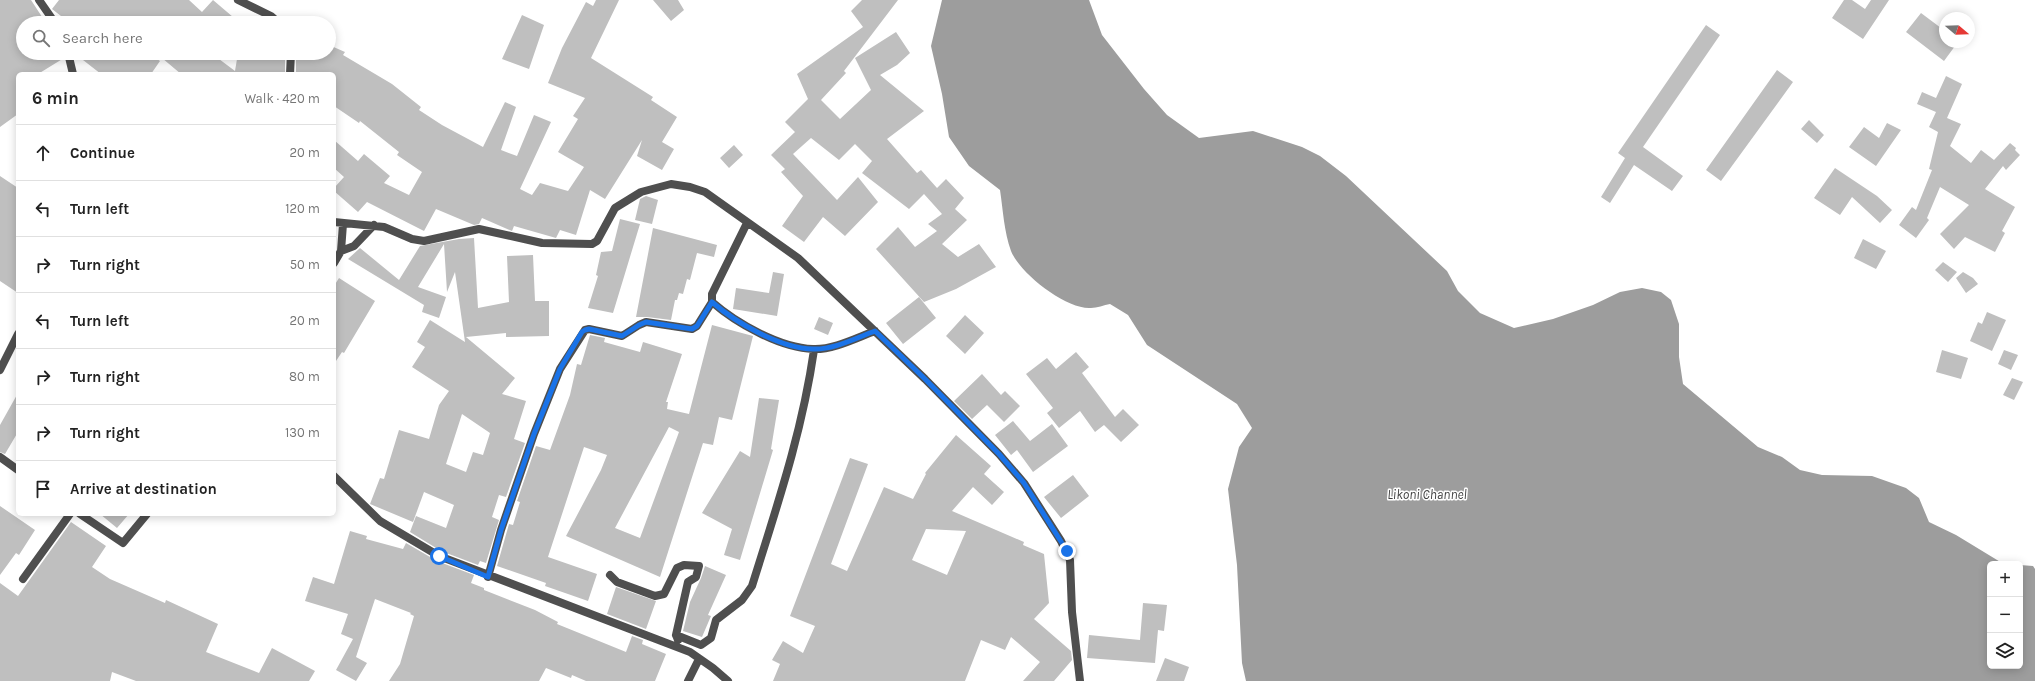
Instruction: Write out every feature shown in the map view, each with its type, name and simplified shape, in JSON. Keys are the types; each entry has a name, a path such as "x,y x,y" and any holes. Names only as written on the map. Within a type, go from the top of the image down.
{"street":[{"path":"40,0 50,16"},
{"path":"238,0 271,16"},
{"path":"70,60 73,72"},
{"path":"290,72 291,60"},
{"path":"336,222 384,226 412,239 424,241 480,229 542,243 592,244 597,241 611,213 620,203 648,189 671,184 690,186 705,192 798,258 925,379 999,454 1024,483 1061,541 1070,560 1072,612 1080,681"},
{"path":"488,577 501,530 534,434 560,369 582,332 589,329 622,336 639,325 652,322 692,329 697,326 712,302 712,294 747,223"},
{"path":"336,260 341,251 343,224"},
{"path":"341,251 354,246 374,225"},
{"path":"712,302 722,311 783,344 814,350 829,347 875,331"},
{"path":"0,370 16,338"},
{"path":"676,635 701,645 711,638 716,620 742,600 752,586 790,469 800,428 814,350"},
{"path":"0,457 16,469"},
{"path":"336,478 369,512 390,528 439,556 488,577 690,652 728,681"},
{"path":"23,579 69,516"},
{"path":"83,516 123,543 145,516"},
{"path":"610,575 617,582 655,596 660,596 664,594 676,568 684,565 699,566 696,577 688,582 676,635 680,649"},
{"path":"688,681 699,658"}],"water":[{"name":"Likoni Channel","path":"942,0 1089,0 1102,35 1144,89 1167,115 1199,138 1253,131 1302,147 1320,156 1346,176 1447,271 1458,291 1480,313 1514,328 1553,319 1593,305 1620,292 1642,288 1661,292 1671,300 1679,324 1679,357 1683,384 1758,447 1782,457 1800,470 1822,475 1872,476 1906,488 1919,498 1929,522 1956,535 1999,561 1987,561 1987,669 2023,669 2023,565 2033,566 2035,569 2035,681 1246,681 1242,663 1237,565 1228,489 1239,447 1252,428 1237,404 1147,345 1128,315 1110,304 1091,308 1081,307 1070,303 1045,289 1024,270 1011,251 1004,221 1000,190 969,166 949,137 942,94 931,46"}],"building":[{"path":"0,0 31,0 41,16 16,16 16,60 61,60 41,72 16,72 16,115 0,127"},
{"path":"59,0 189,0 202,12 213,0 232,16 61,16 52,9"},
{"path":"596,0 619,0 591,58 653,97 651,100 677,117 662,142 674,149 662,170 637,156 642,140 605,199 590,190 576,235 560,230 556,238 514,226 512,231 482,218 479,224 474,225 436,209 424,231 367,202 358,212 336,193 336,186 344,177 336,170 336,142 358,161 364,154 390,176 384,183 409,195 422,172 397,155 399,152 360,121 359,123 336,107 336,72 296,72 296,60 336,60 336,48 345,52 343,55 392,84 421,107 419,110 442,125 483,147 505,102 516,107 501,150 517,156 534,115 551,122 520,189 532,195 540,183 568,191 584,167 558,152 578,119 573,116 585,98 548,83 562,48 586,2 593,6"},
{"path":"653,0 678,0 684,10 671,21"},
{"path":"862,0 898,0 844,71 846,73 821,100 840,119 871,90 855,58 896,32 910,53 897,65 880,75 924,111 887,139 917,173 921,170 937,188 946,179 964,198 955,209 967,220 942,244 958,257 979,244 996,267 956,289 924,302 876,249 898,227 915,247 937,231 928,224 942,214 924,194 909,209 862,173 872,161 855,144 839,160 811,138 793,154 837,200 858,177 878,202 845,236 823,217 804,242 782,226 803,196 781,172 785,169 771,155 795,132 785,122 808,99 797,74 863,27 851,11"},
{"path":"1844,0 1852,0 1865,9 1871,0 1889,0 1863,39 1832,18"},
{"path":"1921,13 1939,26 1939,48 1954,48 1944,61 1906,32"},
{"path":"522,15 544,25 529,69 502,59"},
{"path":"1706,25 1720,35 1643,147 1683,176 1672,191 1634,165 1610,203 1601,197 1625,158 1618,153"},
{"path":"83,60 160,61 152,72 98,72"},
{"path":"164,60 220,60 235,71 237,60 285,60 285,72 179,72"},
{"path":"1777,70 1793,82 1721,181 1706,170"},
{"path":"1946,76 1962,84 1947,118 1961,124 1950,146 1971,163 1981,150 1994,160 2010,143 2016,148 2015,150 2020,155 2006,170 2003,166 1985,189 2015,207 2002,231 2005,233 1995,252 1965,237 1954,249 1940,234 1969,205 1940,187 1927,218 1929,220 1916,238 1899,225 1912,207 1916,210 1932,170 1929,169 1938,132 1929,127 1936,112 1917,104 1922,92 1936,98"},
{"path":"1809,120 1824,135 1817,143 1801,129"},
{"path":"1887,123 1901,130 1876,166 1849,147 1864,127 1879,138"},
{"path":"734,145 743,155 729,168 720,158"},
{"path":"1835,168 1877,196 1892,210 1880,223 1852,197 1840,215 1814,198"},
{"path":"0,176 16,187 16,292 0,281"},
{"path":"646,196 658,200 652,224 635,220 640,199"},
{"path":"620,219 640,224 613,313 588,308 598,276 596,275 601,252 612,251"},
{"path":"653,228 717,245 714,257 697,253 690,280 687,279 683,294 679,293 677,300 675,300 671,320 636,317"},
{"path":"474,238 478,308 509,302 507,256 533,255 535,301 549,301 549,336 506,337 506,333 466,337 515,378 502,394 526,401 514,439 525,443 506,497 499,495 492,517 499,520 486,563 480,561 478,565 441,551 410,532 416,516 446,528 454,505 424,492 413,522 370,504 380,478 384,479 399,430 429,439 439,405 449,391 412,367 425,347 417,342 430,320 465,342 455,272 447,292 444,244 418,287 446,297 439,318 422,312 424,305 348,259 360,248 399,280 420,246 459,239","holes":["462,414 490,433 483,455 473,452 466,472 446,464"]},
{"path":"1863,239 1886,251 1876,269 1854,258"},
{"path":"1943,262 1957,272 1948,282 1935,270"},
{"path":"773,272 784,274 777,316 733,309 736,288 769,293"},
{"path":"1963,272 1973,278 1978,284 1966,293 1956,278"},
{"path":"339,278 375,301 344,353 342,352 336,361 336,283"},
{"path":"919,297 936,318 903,344 886,323"},
{"path":"1987,312 2006,320 1992,351 1970,341 1978,322 1982,324"},
{"path":"965,315 984,333 965,354 946,336"},
{"path":"819,317 833,323 828,335 814,329"},
{"path":"712,325 753,336 732,420 719,417 713,445 703,443 660,577 566,536 601,470 607,455 584,447 548,557 597,574 588,601 545,586 546,583 497,566 509,524 513,525 520,502 517,501 536,446 550,450 570,395 577,364 581,365 590,335 605,338 604,342 640,352 643,342 682,354 666,402 668,402 667,409 689,414","holes":["669,427 679,432 640,538 615,528"]},
{"path":"1942,350 1968,358 1961,379 1936,372"},
{"path":"2004,350 2018,355 2011,370 1998,364"},
{"path":"1076,352 1089,367 1082,373 1115,417 1123,409 1139,425 1121,442 1104,425 1095,432 1080,411 1059,428 1047,413 1053,408 1026,374 1047,358 1056,369"},
{"path":"982,374 1001,395 1005,391 1020,406 1004,422 987,405 972,419 954,401"},
{"path":"2012,378 2023,382 2014,400 2003,395"},
{"path":"16,397 16,435 5,454 0,452 0,425"},
{"path":"759,398 779,400 771,449 773,450 740,560 724,555 732,529 702,513 740,451 750,457"},
{"path":"1013,421 1030,441 1052,424 1068,446 1033,472 1017,450 1011,455 995,435"},
{"path":"956,435 991,466 984,474 1004,492 992,505 973,487 952,511 1024,542 1023,545 1044,554 1049,603 1034,619 1071,651 1072,660 1054,681 1023,681 1040,662 1011,637 1005,650 981,640 965,681 773,681 780,664 772,660 783,641 803,653 815,626 790,616 850,458 868,464 831,564 847,571 884,487 913,499 926,474 925,473","holes":["926,529 966,531 947,575 912,560"]},
{"path":"1073,475 1089,496 1061,518 1044,497"},
{"path":"0,506 35,530 19,555 16,553 0,575"},
{"path":"102,516 127,516 117,528"},
{"path":"71,522 106,546 92,567 110,579 165,603 166,600 218,624 206,652 259,673 272,648 315,671 309,681 136,681 112,672 110,681 0,681 0,583 18,596"},
{"path":"350,531 367,536 366,539 403,549 406,543 437,561 474,575 471,583 484,588 484,590 535,610 558,622 557,624 626,652 632,636 643,640 642,644 666,654 655,681 586,681 572,675 571,678 546,668 539,681 389,681 400,664 414,616 410,614 411,613 375,599 356,657 367,663 356,681 336,670 353,639 341,634 348,614 305,601 313,577 334,584"},
{"path":"705,566 726,575 708,615 711,616 702,637 683,631 690,602"},
{"path":"616,587 656,601 646,629 607,614"},
{"path":"1143,603 1167,605 1164,631 1158,630 1155,663 1087,658 1089,635 1140,640"},
{"path":"1165,658 1189,667 1184,681 1156,681"}],"route":[{"path":"439,556 488,577 501,530 534,434 560,369 582,332 589,329 622,336 628,334 639,325 646,322 692,329 697,326 712,302 722,311 783,344 814,350 829,347 875,331 897,351 999,454 1024,483 1067,551"}]}
